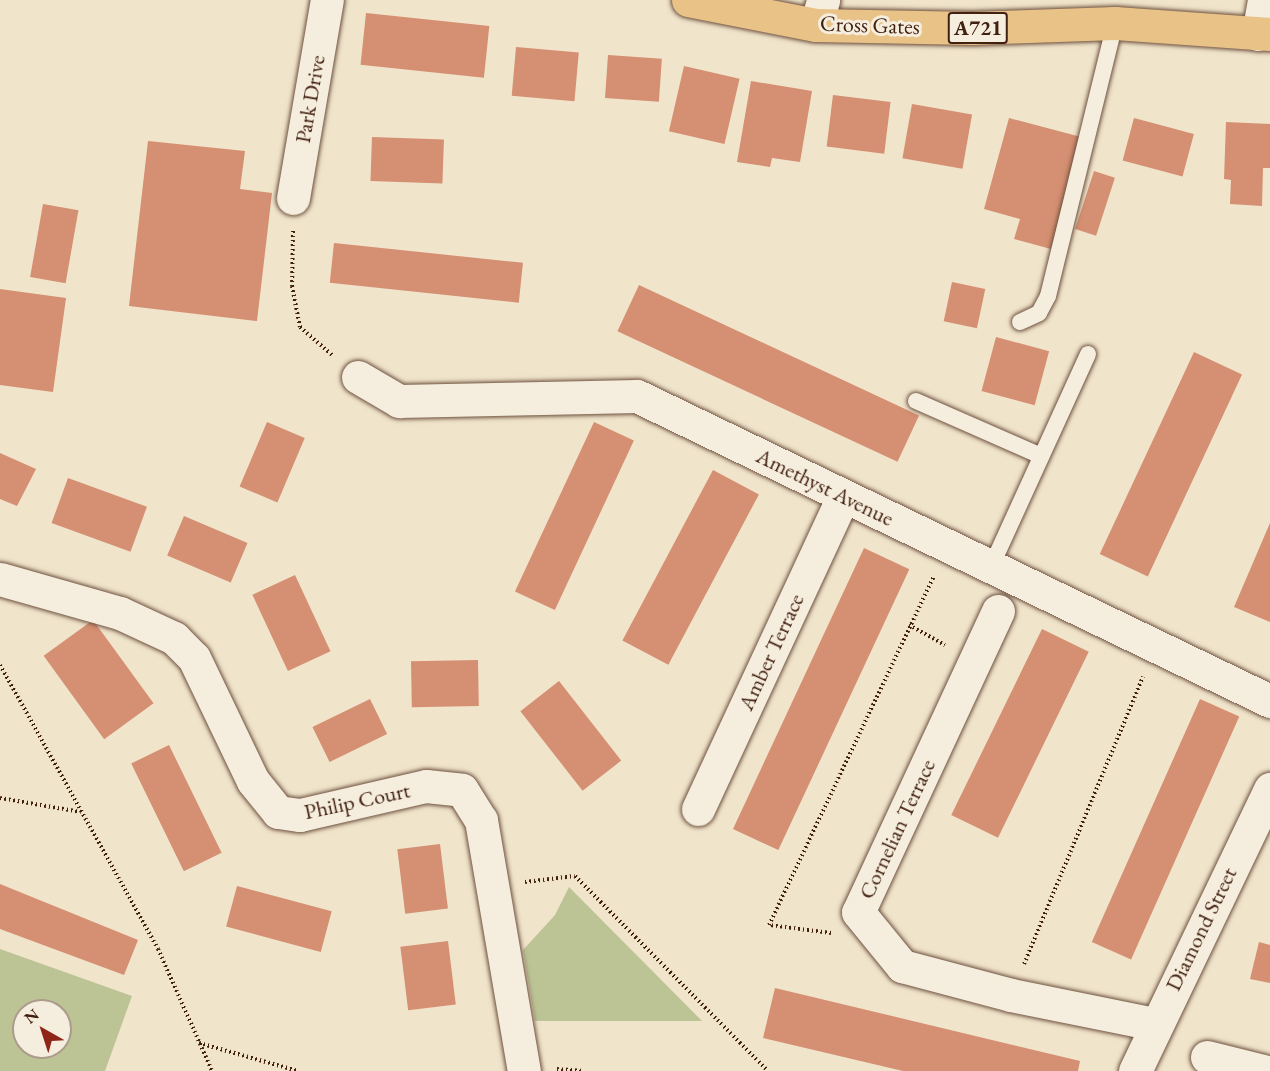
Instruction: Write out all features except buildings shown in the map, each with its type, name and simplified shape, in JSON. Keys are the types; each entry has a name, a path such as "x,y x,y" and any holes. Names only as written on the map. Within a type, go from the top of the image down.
{"main road":[{"name":"Cross Gates","path":"688,0 972,28 1115,23 1264,34"}],"street":[{"name":"Park Drive","path":"293,198 327,0"},
{"path":"1264,0 1264,34"},
{"name":"Amethyst Avenue","path":"358,377 399,401 637,396 1270,701"},
{"name":"Amber Terrace","path":"698,809 843,496"},
{"name":"Philip Court","path":"0,579 120,613 174,638 194,658 253,781 278,812 300,815 426,786 462,790 481,820 524,1071"},
{"name":"Cornelian Terrace","path":"998,611 858,912 902,966 1011,996 1155,1024"},
{"name":"Diamond Street","path":"1135,1071 1155,1024 1270,789"},
{"path":"1207,1057 1263,1071"}],"lane":[{"path":"1020,322 1039,313 1048,296 1115,23"},
{"path":"991,567 1088,354"},
{"path":"916,401 1041,456"}],"path":[{"path":"293,198 292,286 300,327 358,377"},
{"path":"879,938 769,925 949,547"},
{"path":"1011,996 1156,646"},
{"path":"0,665 158,949 212,1071"},
{"path":"0,798 81,812"},
{"path":"494,886 575,876 768,1071"},
{"path":"199,1043 298,1071"}],"green space":[{"path":"569,887 702,1021 535,1021 523,950 555,915"},
{"path":"0,949 132,996 105,1071 0,1071"}]}
